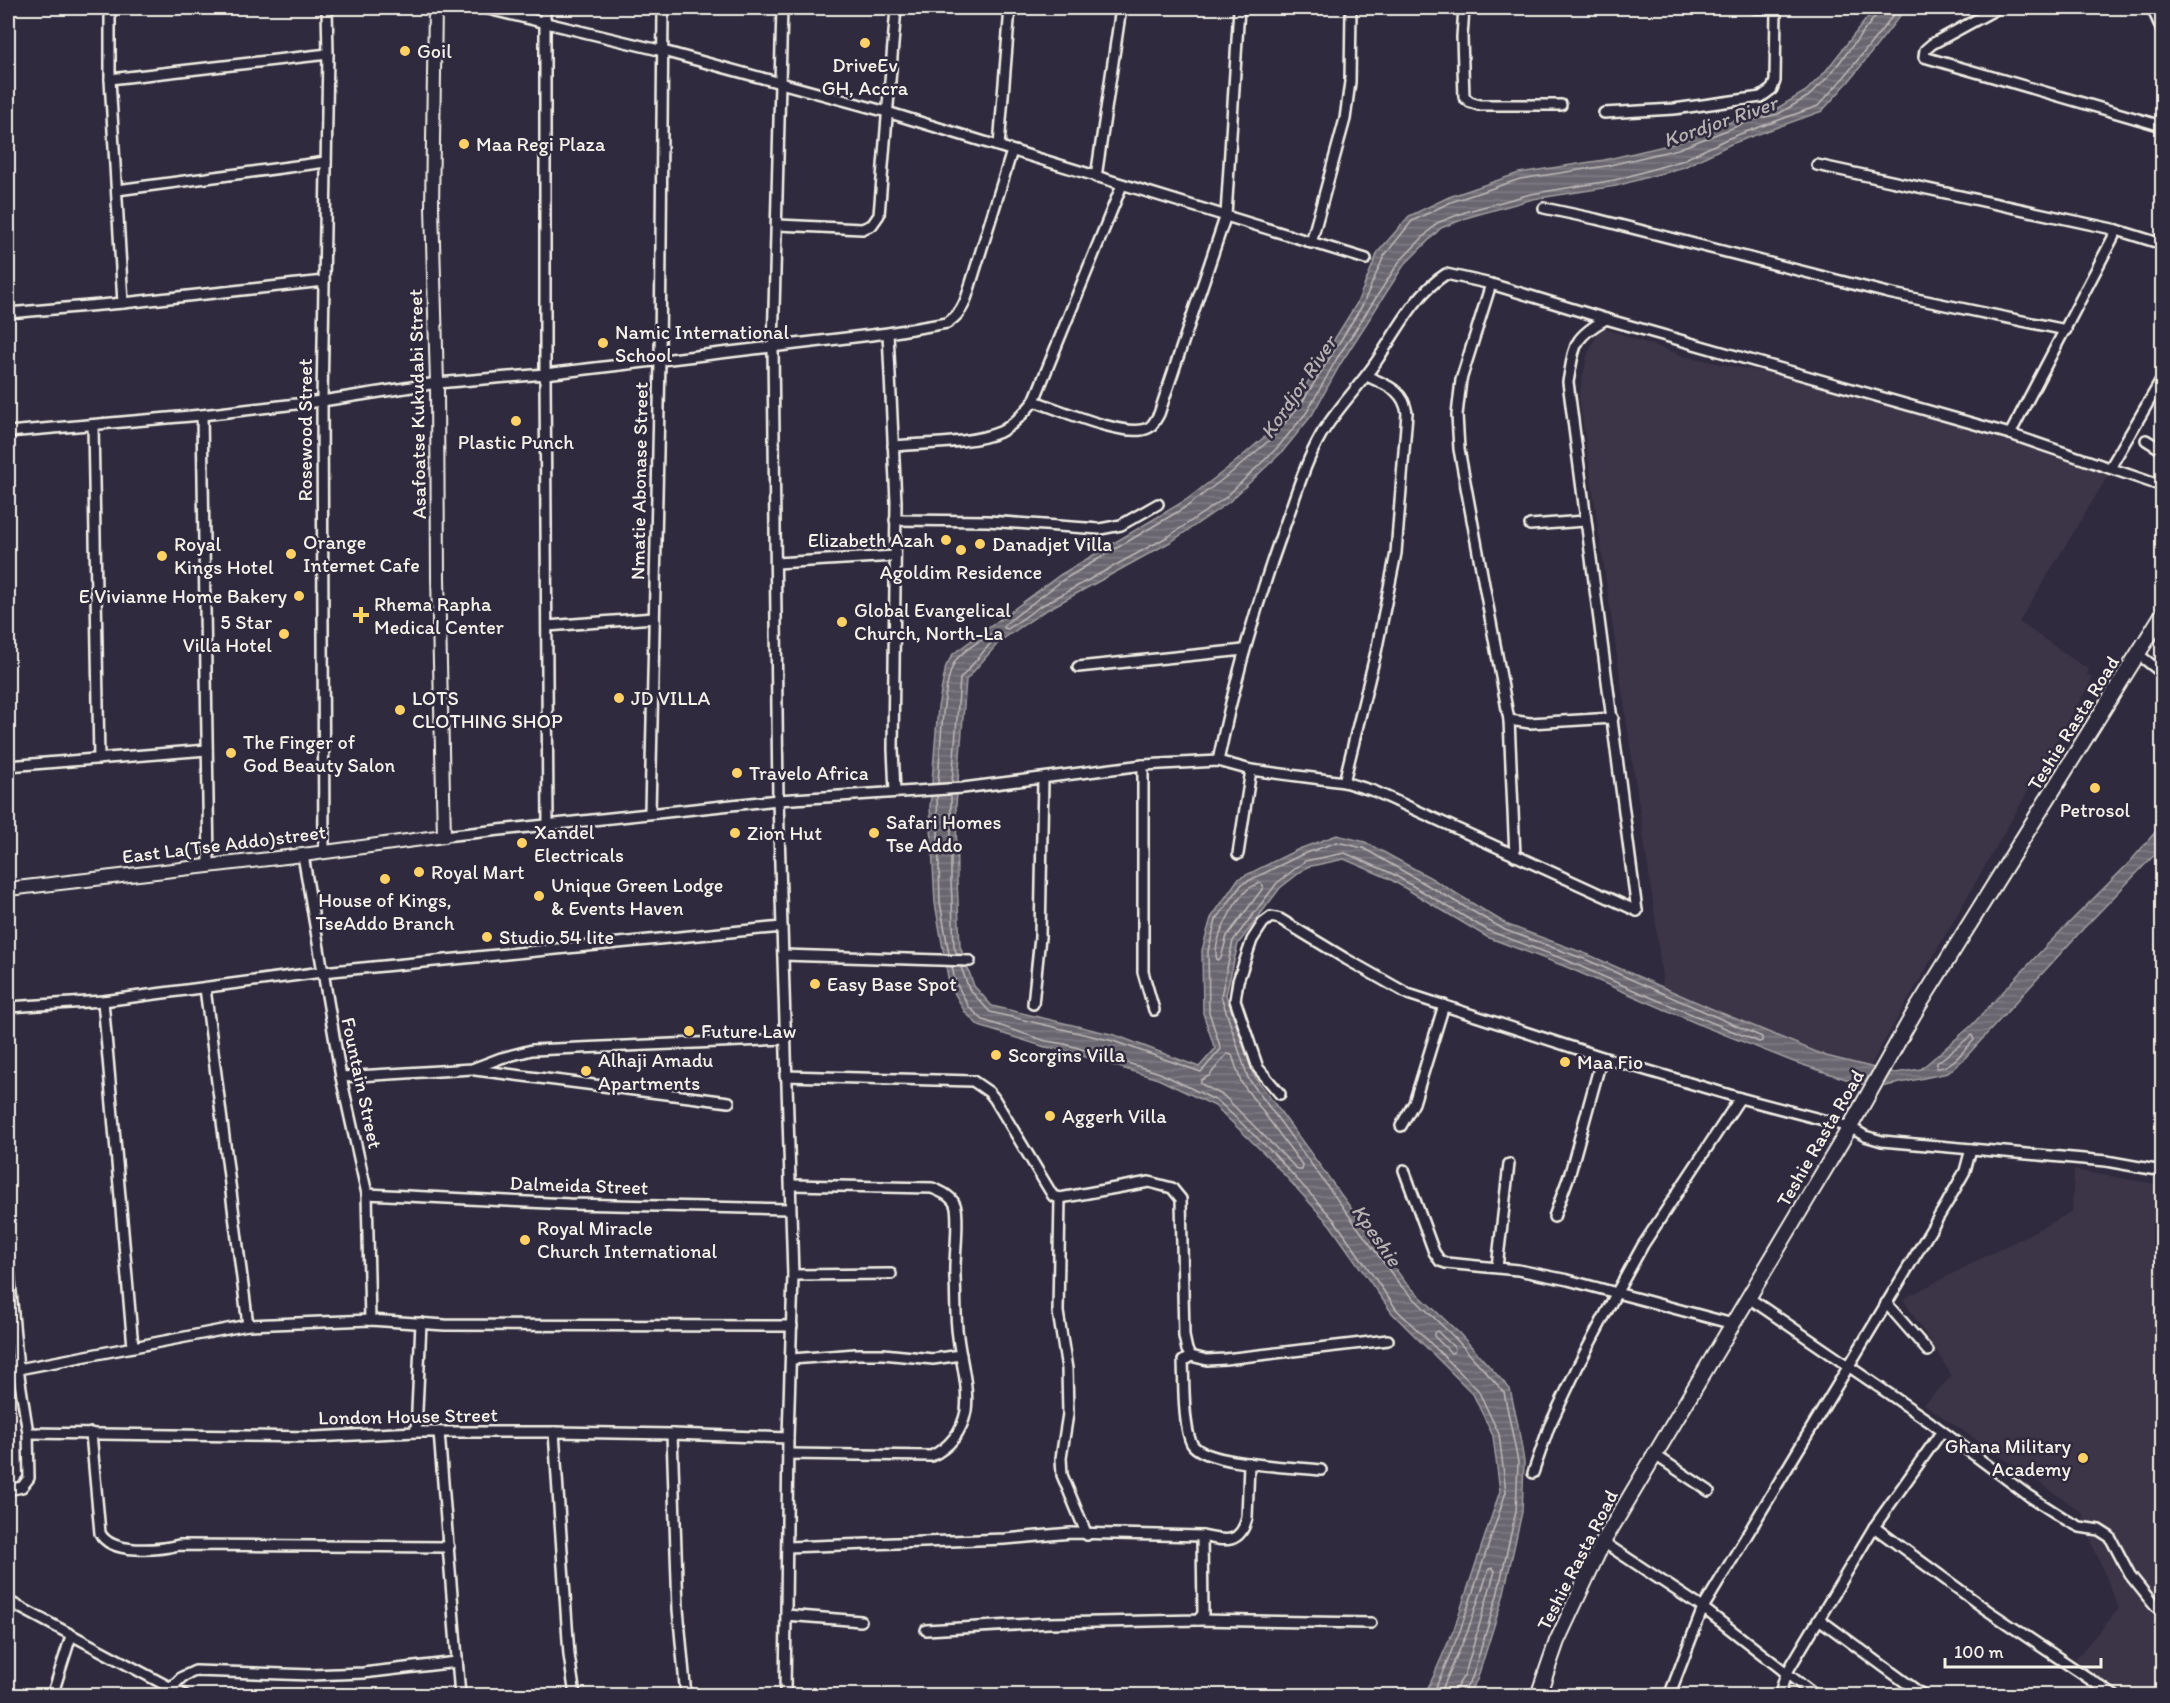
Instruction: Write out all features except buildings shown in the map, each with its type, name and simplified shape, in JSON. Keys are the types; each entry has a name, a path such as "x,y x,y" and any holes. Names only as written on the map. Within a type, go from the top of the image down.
{"main road":[{"name":"Teshie Rasta Road","path":"1538,1695 1574,1601 1603,1542 1873,1088 1913,1015 2163,615"}],"street":[{"path":"110,8 110,79 123,303"},
{"name":"Rosewood Street","path":"324,852 322,401 327,8"},
{"name":"Asafoatse Kukudabi Street","path":"435,8 432,207 444,836"},
{"path":"484,8 663,51 887,112 1366,259"},
{"path":"545,8 548,825"},
{"name":"Nmatie Abonase Street","path":"650,812 660,361 663,8"},
{"path":"782,8 773,347 778,800 793,1275 788,1438 785,1695"},
{"path":"778,225 862,228 872,225 879,215 896,8"},
{"path":"999,146 1010,8"},
{"path":"1096,177 1121,8"},
{"path":"1034,401 1110,427 1137,432 1150,427 1159,414 1226,215 1239,8"},
{"path":"1311,243 1345,119 1350,82 1351,8"},
{"path":"1464,8 1462,37 1464,97 1479,105 1561,105"},
{"path":"1604,113 1674,109 1761,97 1772,89 1774,81 1776,8 1755,8"},
{"path":"1998,8 1932,45 1925,50 1924,57 2163,126"},
{"path":"2152,8 2163,30"},
{"path":"110,79 328,54"},
{"path":"8,432 202,415 322,401 437,383 545,374 888,333 947,322 955,318 963,308 1012,151"},
{"path":"117,190 326,162"},
{"path":"1817,165 2117,230 2163,244"},
{"path":"893,446 978,438 1001,432 1025,412 1034,401 1122,185"},
{"path":"1544,208 1888,293 2066,330"},
{"path":"2010,434 2117,230"},
{"path":"1218,761 1244,650 1274,555 1307,464 1321,435 1366,376 1426,289 1446,274 1491,284 1606,320 2010,434 2163,486"},
{"path":"8,313 324,281"},
{"path":"1491,284 1461,380 1457,415 1458,449 1509,720 1515,856"},
{"path":"444,836 650,812 778,800 963,788 1143,765 1218,761 1251,770 1344,782 1374,791 1637,911 1568,382 1572,351 1587,330 1606,320"},
{"path":"888,333 896,520 893,749 895,792"},
{"path":"1344,782 1376,652 1396,553 1407,413 1401,396 1366,376"},
{"path":"2110,468 2163,379"},
{"path":"202,415 209,864"},
{"path":"93,424 99,759"},
{"path":"2146,440 2163,450"},
{"path":"896,520 987,522 1100,529 1121,525 1158,504"},
{"path":"1530,525 1585,521"},
{"path":"776,563 895,556"},
{"path":"547,626 654,618"},
{"path":"1078,667 1244,650"},
{"path":"2138,654 2163,673"},
{"path":"1509,720 1530,723 1613,718"},
{"path":"8,766 207,750"},
{"path":"1143,765 1143,972 1154,1010"},
{"path":"1238,854 1251,770"},
{"path":"1033,1004 1040,937 1043,779"},
{"name":"East La(Tse Addo)street","path":"8,890 444,836"},
{"name":"Fountain Street","path":"303,855 341,1077 367,1194 370,1320"},
{"path":"1280,1094 1258,1068 1235,1000 1238,981 1252,940 1263,923 1272,917 1280,919 1408,994 1602,1057 1740,1098 1850,1127 1865,1136 1882,1141 2106,1161 2163,1171"},
{"path":"8,1007 103,1000 322,972 782,927"},
{"path":"783,955 970,961"},
{"path":"204,988 248,1325"},
{"path":"103,1000 133,1347"},
{"path":"1401,1126 1414,1103 1444,1005"},
{"path":"472,1069 532,1050 786,1039"},
{"path":"1554,1217 1570,1173 1602,1057"},
{"path":"341,1077 472,1069 729,1102"},
{"path":"785,1076 973,1081 989,1092 1053,1196 1060,1198 1149,1182 1172,1188 1181,1199 1184,1336 1191,1356 1207,1360 1225,1359 1388,1340"},
{"path":"1533,1473 1549,1427 1617,1292 1643,1245 1740,1098"},
{"path":"1669,1695 1702,1608 1947,1203 1965,1171 1971,1149"},
{"path":"1497,1267 1509,1164"},
{"path":"1404,1170 1434,1252 1440,1261 1497,1267 1568,1280 1733,1324"},
{"path":"788,1454 931,1456 944,1450 955,1438 966,1410 966,1385 958,1336 954,1273 956,1206 949,1197 932,1188 791,1185"},
{"name":"Dalmeida Street","path":"367,1194 569,1204 790,1209"},
{"path":"1060,1198 1058,1312 1067,1369 1068,1414 1061,1458 1062,1475 1087,1535"},
{"path":"8,1259 18,1369 28,1433 30,1478 22,1487 8,1490"},
{"path":"793,1275 891,1274"},
{"path":"1749,1298 1942,1431 2029,1496 2068,1521 2080,1527 2099,1530 2110,1537 2130,1575 2154,1605 2163,1611"},
{"path":"1886,1303 1928,1351"},
{"path":"8,1371 248,1325 370,1320 445,1325 792,1326"},
{"path":"416,1432 421,1323"},
{"path":"792,1359 856,1354 933,1359 961,1355"},
{"path":"1191,1356 1183,1362 1188,1432 1193,1446 1206,1454 1249,1463 1322,1470"},
{"path":"1779,1695 1786,1674 1874,1527 1942,1431"},
{"path":"91,1432 100,1533 103,1540 113,1546 158,1550 179,1545 449,1547"},
{"name":"London House Street","path":"28,1433 91,1432 314,1437 416,1432 554,1432 788,1438"},
{"path":"439,1432 460,1695"},
{"path":"554,1432 569,1655 575,1695"},
{"path":"672,1434 678,1609 686,1695"},
{"path":"1654,1455 1709,1491"},
{"path":"787,1547 1005,1539 1071,1533 1202,1536 1223,1540 1236,1538 1242,1531 1247,1518 1249,1463"},
{"path":"1874,1527 1987,1611 2115,1695"},
{"path":"1198,1620 1203,1614 1202,1536"},
{"path":"1603,1542 1702,1608 1816,1695"},
{"path":"8,1601 171,1692 186,1695"},
{"path":"786,1615 861,1622"},
{"path":"1819,1618 1924,1695"},
{"path":"926,1630 1049,1623 1198,1620 1371,1623"},
{"path":"52,1695 71,1636"},
{"path":"171,1692 182,1677 195,1671 363,1673 457,1662"}],"shaded area":[{"path":"1600,327 1684,356 1741,368 1802,377 2109,474 2019,622 2089,670 2087,674 2093,678 1869,1068 1826,1056 1663,987 1653,902 1579,396 1587,356"},
{"name":"Ghana Military Academy","path":"2074,1170 2162,1185 2162,1695 2124,1695 2075,1659 2119,1609 2089,1536 2082,1512 1924,1404 1952,1376 1903,1299 2072,1212"}],"water":[{"path":"1875,8 1906,8 1850,80 1822,111 1731,144 1684,167 1616,186 1533,199 1469,217 1441,228 1404,265 1341,363 1312,415 1283,451 1229,502 1172,541 1043,612 1000,641 966,680 956,806 957,880 960,946 974,986 992,1006 1115,1035 1199,1067 1215,1049 1203,1013 1202,950 1211,918 1238,879 1299,849 1337,835 1365,842 1431,878 1508,925 1589,955 1826,1056 1895,1073 1921,1069 1971,1026 2045,947 2129,863 2162,824 2162,847 2082,930 1964,1059 1948,1073 1881,1087 1861,1084 1794,1062 1703,1026 1564,966 1487,937 1388,878 1344,859 1307,867 1280,888 1238,944 1226,995 1253,1074 1405,1282 1459,1333 1510,1389 1518,1425 1524,1462 1522,1512 1503,1597 1477,1680 1467,1695 1423,1695 1454,1629 1500,1491 1493,1436 1473,1394 1392,1313 1330,1225 1268,1157 1215,1106 1158,1079 979,1026 965,1012 949,983 935,903 930,807 938,707 946,666 953,654 1060,575 1186,500 1269,433 1296,401 1357,303 1378,252 1409,216 1449,197 1519,173 1604,160 1677,143 1751,114 1776,109 1806,91 1824,73"}],"place":[{"name":"DriveEv GH, Accra","path":"865,43"},
{"name":"Goil","path":"405,51"},
{"name":"Maa Regi Plaza","path":"464,144"},
{"name":"Namic International School","path":"603,343"},
{"name":"Plastic Punch","path":"516,421"},
{"name":"Elizabeth Azah","path":"946,540"},
{"name":"Danadjet Villa","path":"980,544"},
{"name":"Agoldim Residence","path":"961,550"},
{"name":"Orange Internet Cafe","path":"291,554"},
{"name":"Royal Kings Hotel","path":"162,556"},
{"name":"E Vivianne Home Bakery","path":"299,596"},
{"name":"Rhema Rapha Medical Center","path":"361,615"},
{"name":"Global Evangelical Church, North-La","path":"842,622"},
{"name":"5 Star Villa Hotel","path":"284,634"},
{"name":"JD VILLA","path":"619,698"},
{"name":"LOTS CLOTHING SHOP","path":"400,710"},
{"name":"The Finger of God Beauty Salon","path":"231,753"},
{"name":"Travelo Africa","path":"737,773"},
{"name":"Petrosol","path":"2095,788"},
{"name":"Zion Hut","path":"735,833"},
{"name":"Safari Homes Tse Addo","path":"874,833"},
{"name":"Xandel Electricals","path":"522,843"},
{"name":"Royal Mart","path":"419,872"},
{"name":"House of Kings, TseAddo Branch","path":"385,879"},
{"name":"Unique Green Lodge & Events Haven","path":"539,896"},
{"name":"Studio 54 lite","path":"487,937"},
{"name":"Easy Base Spot","path":"815,984"},
{"name":"Future Law","path":"689,1031"},
{"name":"Scorgins Villa","path":"996,1055"},
{"name":"Maa Fio","path":"1565,1062"},
{"name":"Alhaji Amadu Apartments","path":"586,1071"},
{"name":"Aggerh Villa","path":"1050,1116"},
{"name":"Royal Miracle Church International","path":"525,1240"},
{"name":"Ghana Military Academy","path":"2083,1458"}],"water label":[{"name":"Kordjor River","path":"1720,121"},
{"name":"Kordjor River","path":"1298,387"},
{"name":"Kpeshie","path":"1377,1235"}]}
